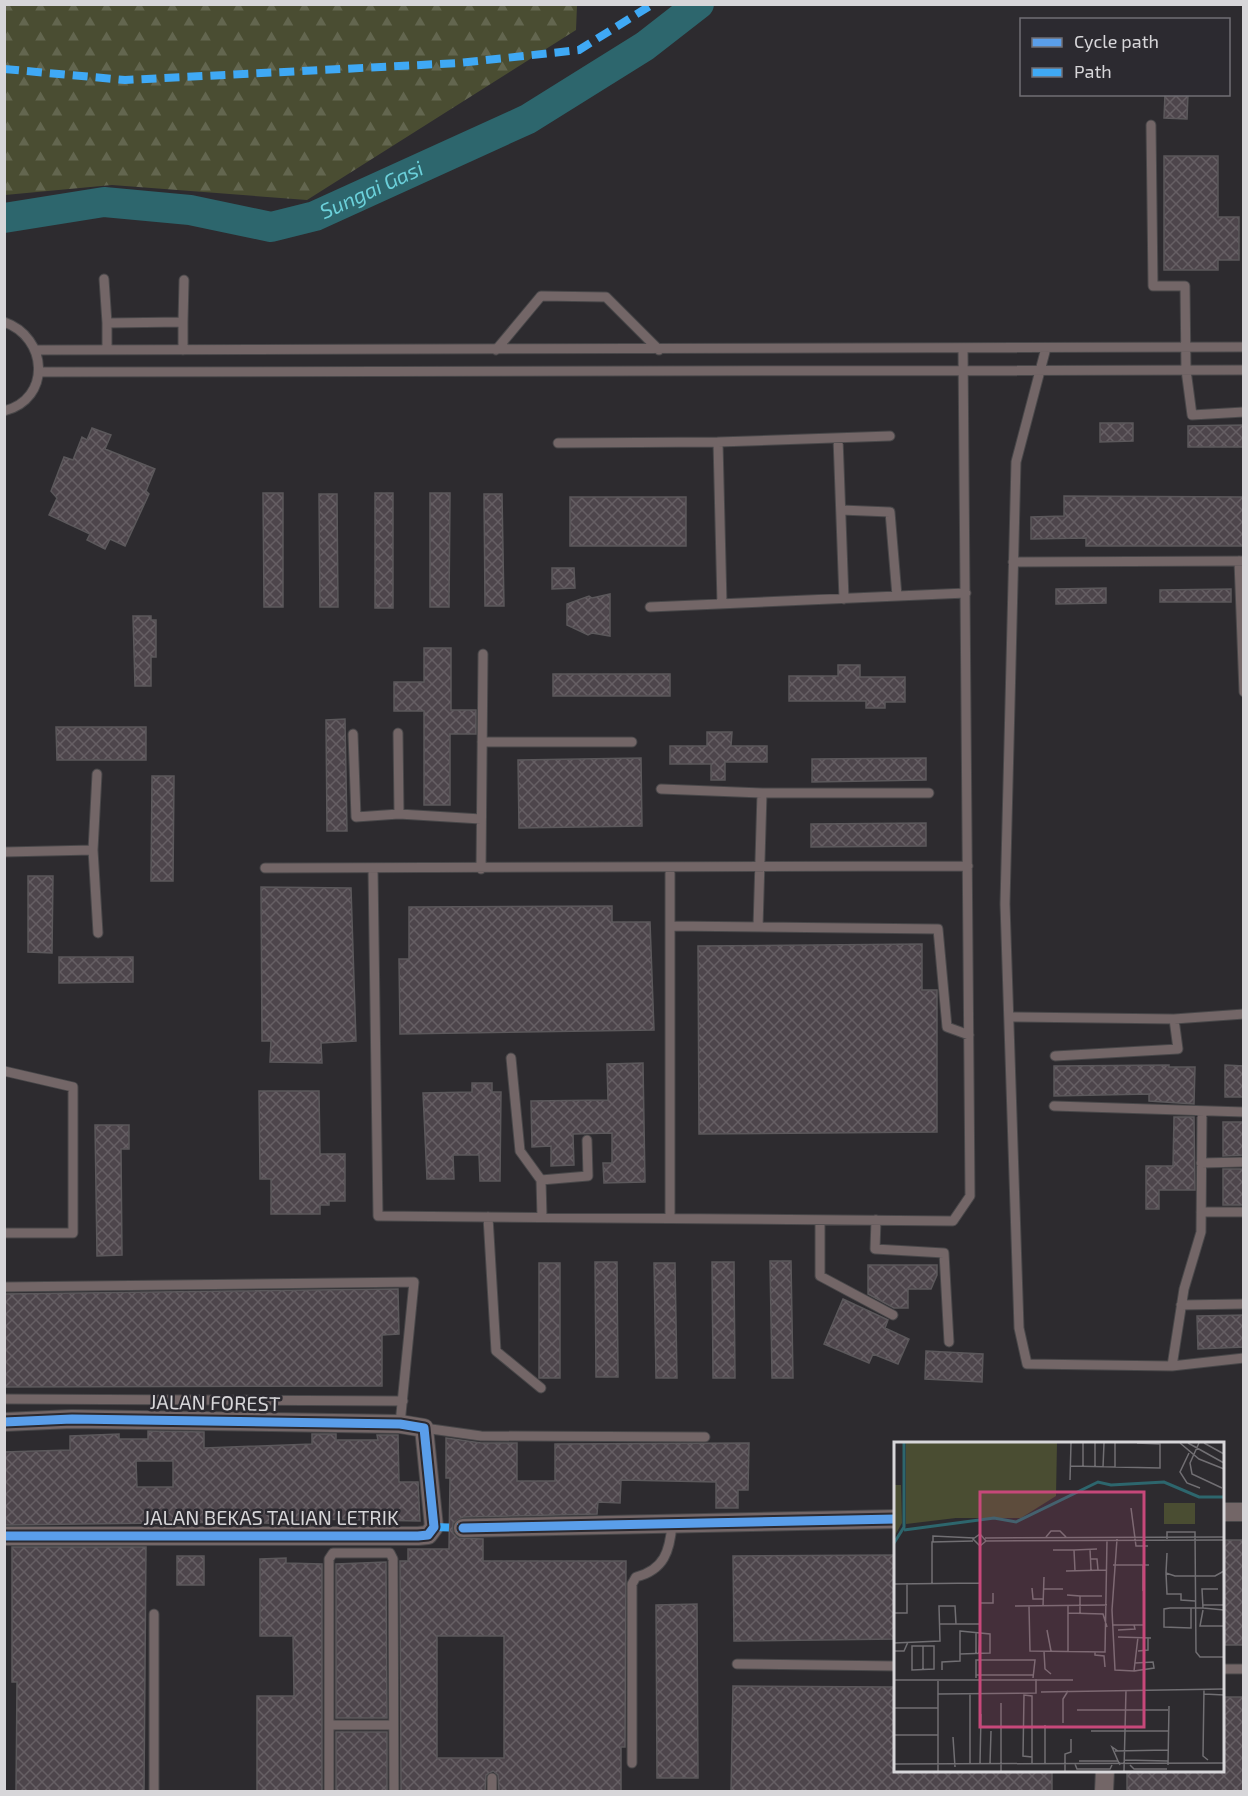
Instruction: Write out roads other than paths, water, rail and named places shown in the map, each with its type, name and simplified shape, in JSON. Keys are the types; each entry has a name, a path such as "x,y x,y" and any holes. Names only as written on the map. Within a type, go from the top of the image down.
{"street":[{"name":"JALAN FOREST","path":"4,1422 72,1419 400,1424 424,1428"},
{"name":"JALAN BEKAS TALIAN LETRIK","path":"4,1536 428,1535 434,1527 424,1428"},
{"path":"1224,1512 1244,1512"},
{"path":"463,1528 894,1519"},
{"path":"1104,1791 1105,1772"}],"lane":[{"path":"1151,125 1153,286 1185,286 1186,370 1192,415 1244,412"},
{"path":"104,279 107,350"},
{"path":"183,350 184,280"},
{"path":"496,350 541,296 606,297 659,350"},
{"path":"4,322 15,326 29,336 37,350 40,372 31,393 15,408 4,411"},
{"path":"107,323 183,322"},
{"path":"37,350 1244,347"},
{"path":"1046,348 1038,371 1016,462 1013,562 1005,904 1019,1328 1027,1364 1172,1366 1244,1358"},
{"path":"374,869 378,1216 953,1221 970,1196 963,349"},
{"path":"40,372 1244,370"},
{"path":"558,443 718,442 890,436"},
{"path":"838,438 844,599"},
{"path":"718,442 722,604"},
{"path":"841,510 890,512 897,596"},
{"path":"1013,562 1241,561 1244,692"},
{"path":"650,608 966,593"},
{"path":"481,868 483,654"},
{"path":"398,733 399,814"},
{"path":"353,734 356,817 399,814 481,819"},
{"path":"482,742 632,742"},
{"path":"97,774 93,850 98,933"},
{"path":"661,789 762,793 929,793"},
{"path":"758,927 762,793"},
{"path":"4,852 93,850"},
{"path":"265,868 968,866"},
{"path":"670,868 670,1218"},
{"path":"670,926 938,929 946,1027 969,1035"},
{"path":"1009,1017 1174,1019 1244,1014"},
{"path":"1055,1056 1178,1049 1174,1019"},
{"path":"511,1059 520,1151 541,1180 542,1217"},
{"path":"4,1071 74,1087 73,1233 4,1233"},
{"path":"1054,1106 1244,1112"},
{"path":"1172,1366 1182,1305 1201,1232 1202,1112"},
{"path":"541,1180 588,1176 586,1140"},
{"path":"1201,1163 1244,1162"},
{"path":"1201,1212 1244,1212"},
{"path":"488,1217 496,1351 541,1388"},
{"path":"820,1220 820,1276 893,1315"},
{"path":"876,1220 875,1249 944,1253 949,1342"},
{"path":"4,1287 414,1282 400,1424"},
{"path":"1182,1305 1244,1304"},
{"path":"4,1399 403,1401"},
{"path":"424,1428 481,1436 705,1437"},
{"path":"632,1763 632,1584 636,1577 648,1574 666,1556 672,1524"},
{"path":"329,1791 329,1559 333,1553 390,1553 393,1559 394,1791"},
{"path":"154,1614 154,1791"},
{"path":"737,1664 894,1666"},
{"path":"1224,1669 1244,1669"},
{"path":"329,1725 393,1725"},
{"path":"492,1778 492,1791"}],"waterway":[{"name":"Sungai Gasi","path":"4,218 104,202 190,210 271,227 315,216 528,119 645,46 699,4"}]}
